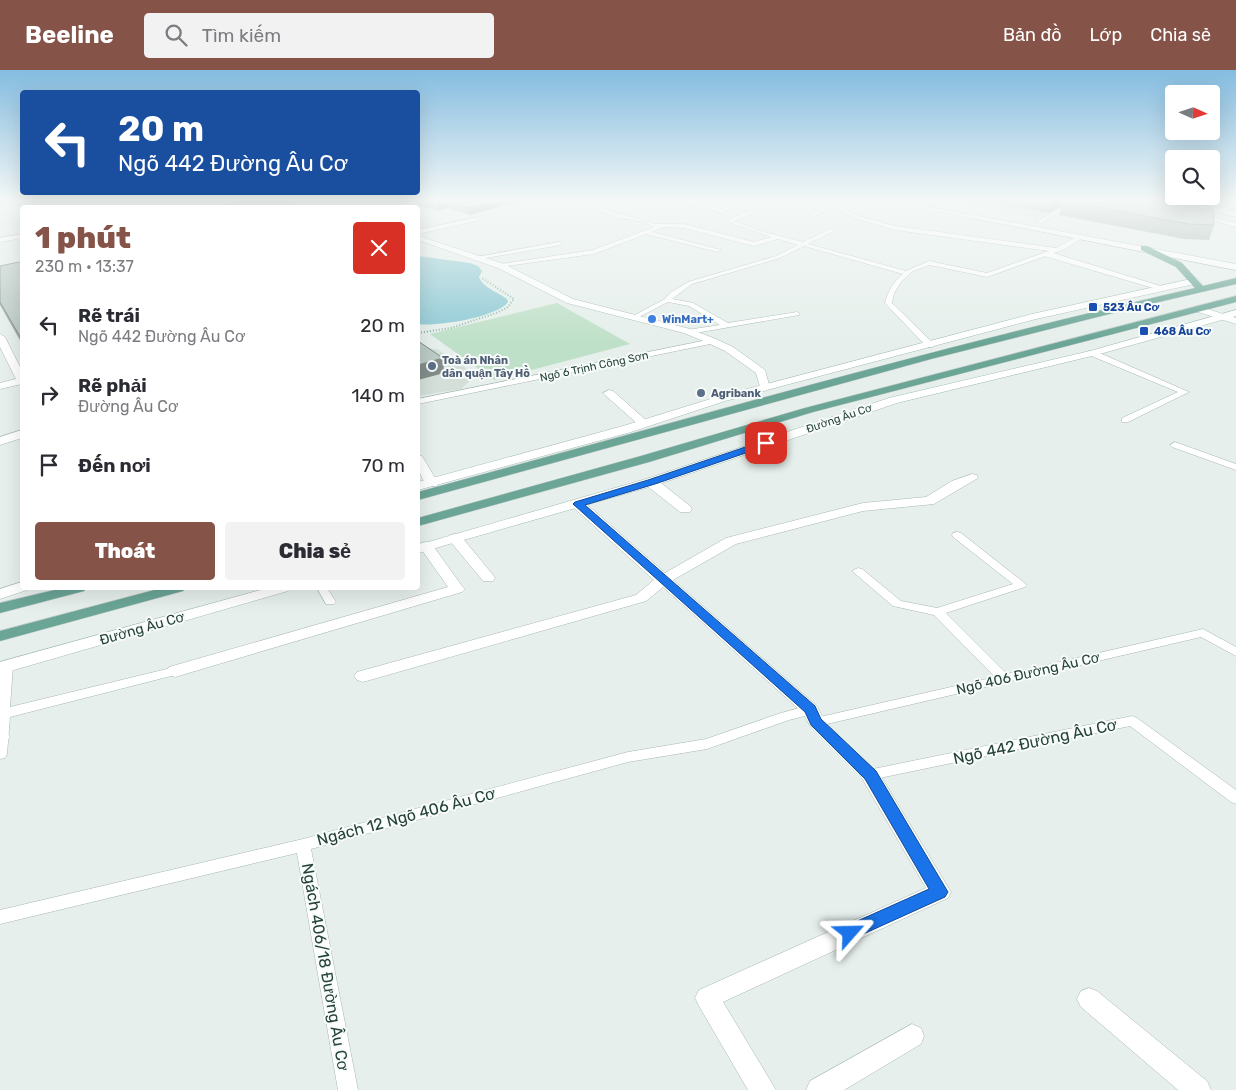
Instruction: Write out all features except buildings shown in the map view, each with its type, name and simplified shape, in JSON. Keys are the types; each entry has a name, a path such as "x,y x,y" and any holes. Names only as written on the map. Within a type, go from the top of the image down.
{"main road":[{"path":"1144,248 1179,265 1198,285"},
{"path":"420,495 798,391 1198,285 1236,281"},
{"name":"Đường Âu Cơ","path":"420,521 601,472 823,406 1236,299"},
{"path":"798,391 823,406"},
{"path":"0,608 71,590"},
{"path":"0,636 171,590"}],"street":[{"path":"444,247 501,266 570,301 690,332 712,341 729,349 761,372 765,388"},
{"path":"1137,247 1236,268"},
{"path":"1167,247 1236,260"},
{"path":"1047,254 1163,288"},
{"path":"420,486 644,424 721,399 1035,316 1163,288 1198,285"},
{"path":"1198,309 1236,321"},
{"name":"Đường Âu Cơ","path":"422,547 652,482 893,400 1092,353 1236,313"},
{"path":"0,337 20,377"},
{"path":"0,386 20,381"},
{"path":"609,393 644,424"},
{"path":"0,441 20,435"},
{"path":"0,452 20,446"},
{"path":"420,462 432,483"},
{"path":"363,676 641,598 663,580 731,541 863,507 929,501 956,484 972,478"},
{"path":"652,482 685,509"},
{"path":"578,504 699,610 813,716"},
{"path":"455,538 488,578"},
{"path":"175,671 457,589 422,547"},
{"path":"0,594 20,588"},
{"name":"Đường Âu Cơ","path":"3,667 276,590"},
{"path":"763,1090 707,998 940,892 870,775"},
{"path":"1088,999 1198,1090"},
{"path":"819,1090 912,1036"}],"lane":[{"path":"474,258 543,247"},
{"path":"501,266 594,252 608,247"},
{"path":"704,247 718,250"},
{"path":"635,317 667,300 672,294 690,283 778,257 799,247"},
{"path":"813,247 907,273"},
{"path":"1027,247 1058,251"},
{"path":"930,345 888,303 895,286 907,273 929,264 988,274 1058,251 1065,247"},
{"path":"667,300 691,304 727,326"},
{"path":"690,332 797,314"},
{"name":"Ngõ 6 Trịnh Công Sơn","path":"420,402 712,341"},
{"path":"1092,353 1185,392 1125,420"},
{"path":"1175,445 1236,467"},
{"path":"858,571 897,604 938,612 1021,585 957,536"},
{"path":"323,590 330,602"},
{"path":"938,612 1005,679"},
{"name":"Ngõ 406 Đường Âu Cơ","path":"813,716 1005,679 1203,633 1236,652"},
{"path":"0,743 3,667"},
{"path":"2,714 175,671"},
{"name":"Ngách 12 Ngõ 406 Âu Cơ","path":"0,917 303,845 628,757 707,744 786,716 813,716"},
{"path":"813,716 870,775"},
{"name":"Ngõ 442 Đường Âu Cơ","path":"870,775 1132,721 1236,798"},
{"name":"Ngách 406/18 Đường Âu Cơ","path":"303,845 348,1090"}],"path":[{"path":"420,333 451,328 507,308 514,299 498,287 485,282 480,275"}],"shaded area":[{"path":"420,348 437,349 476,375 461,389 420,396"}],"green space":[{"path":"557,303 630,344 494,380 430,334"}],"water":[{"path":"420,256 470,263 478,266 482,271 479,277 481,281 487,287 507,299 508,302 492,312 466,320 420,324"}],"place":[{"name":"523 Âu Cơ","path":"1093,307"},
{"name":"WinMart+","path":"652,319"},
{"name":"468 Âu Cơ","path":"1144,331"},
{"name":"Toà án Nhân dân quận Tây Hồ","path":"432,366"},
{"name":"Agribank","path":"701,393"}],"route":[{"path":"766,443 652,482 578,504 810,710 816,722 870,775 940,892 850,933"}]}
